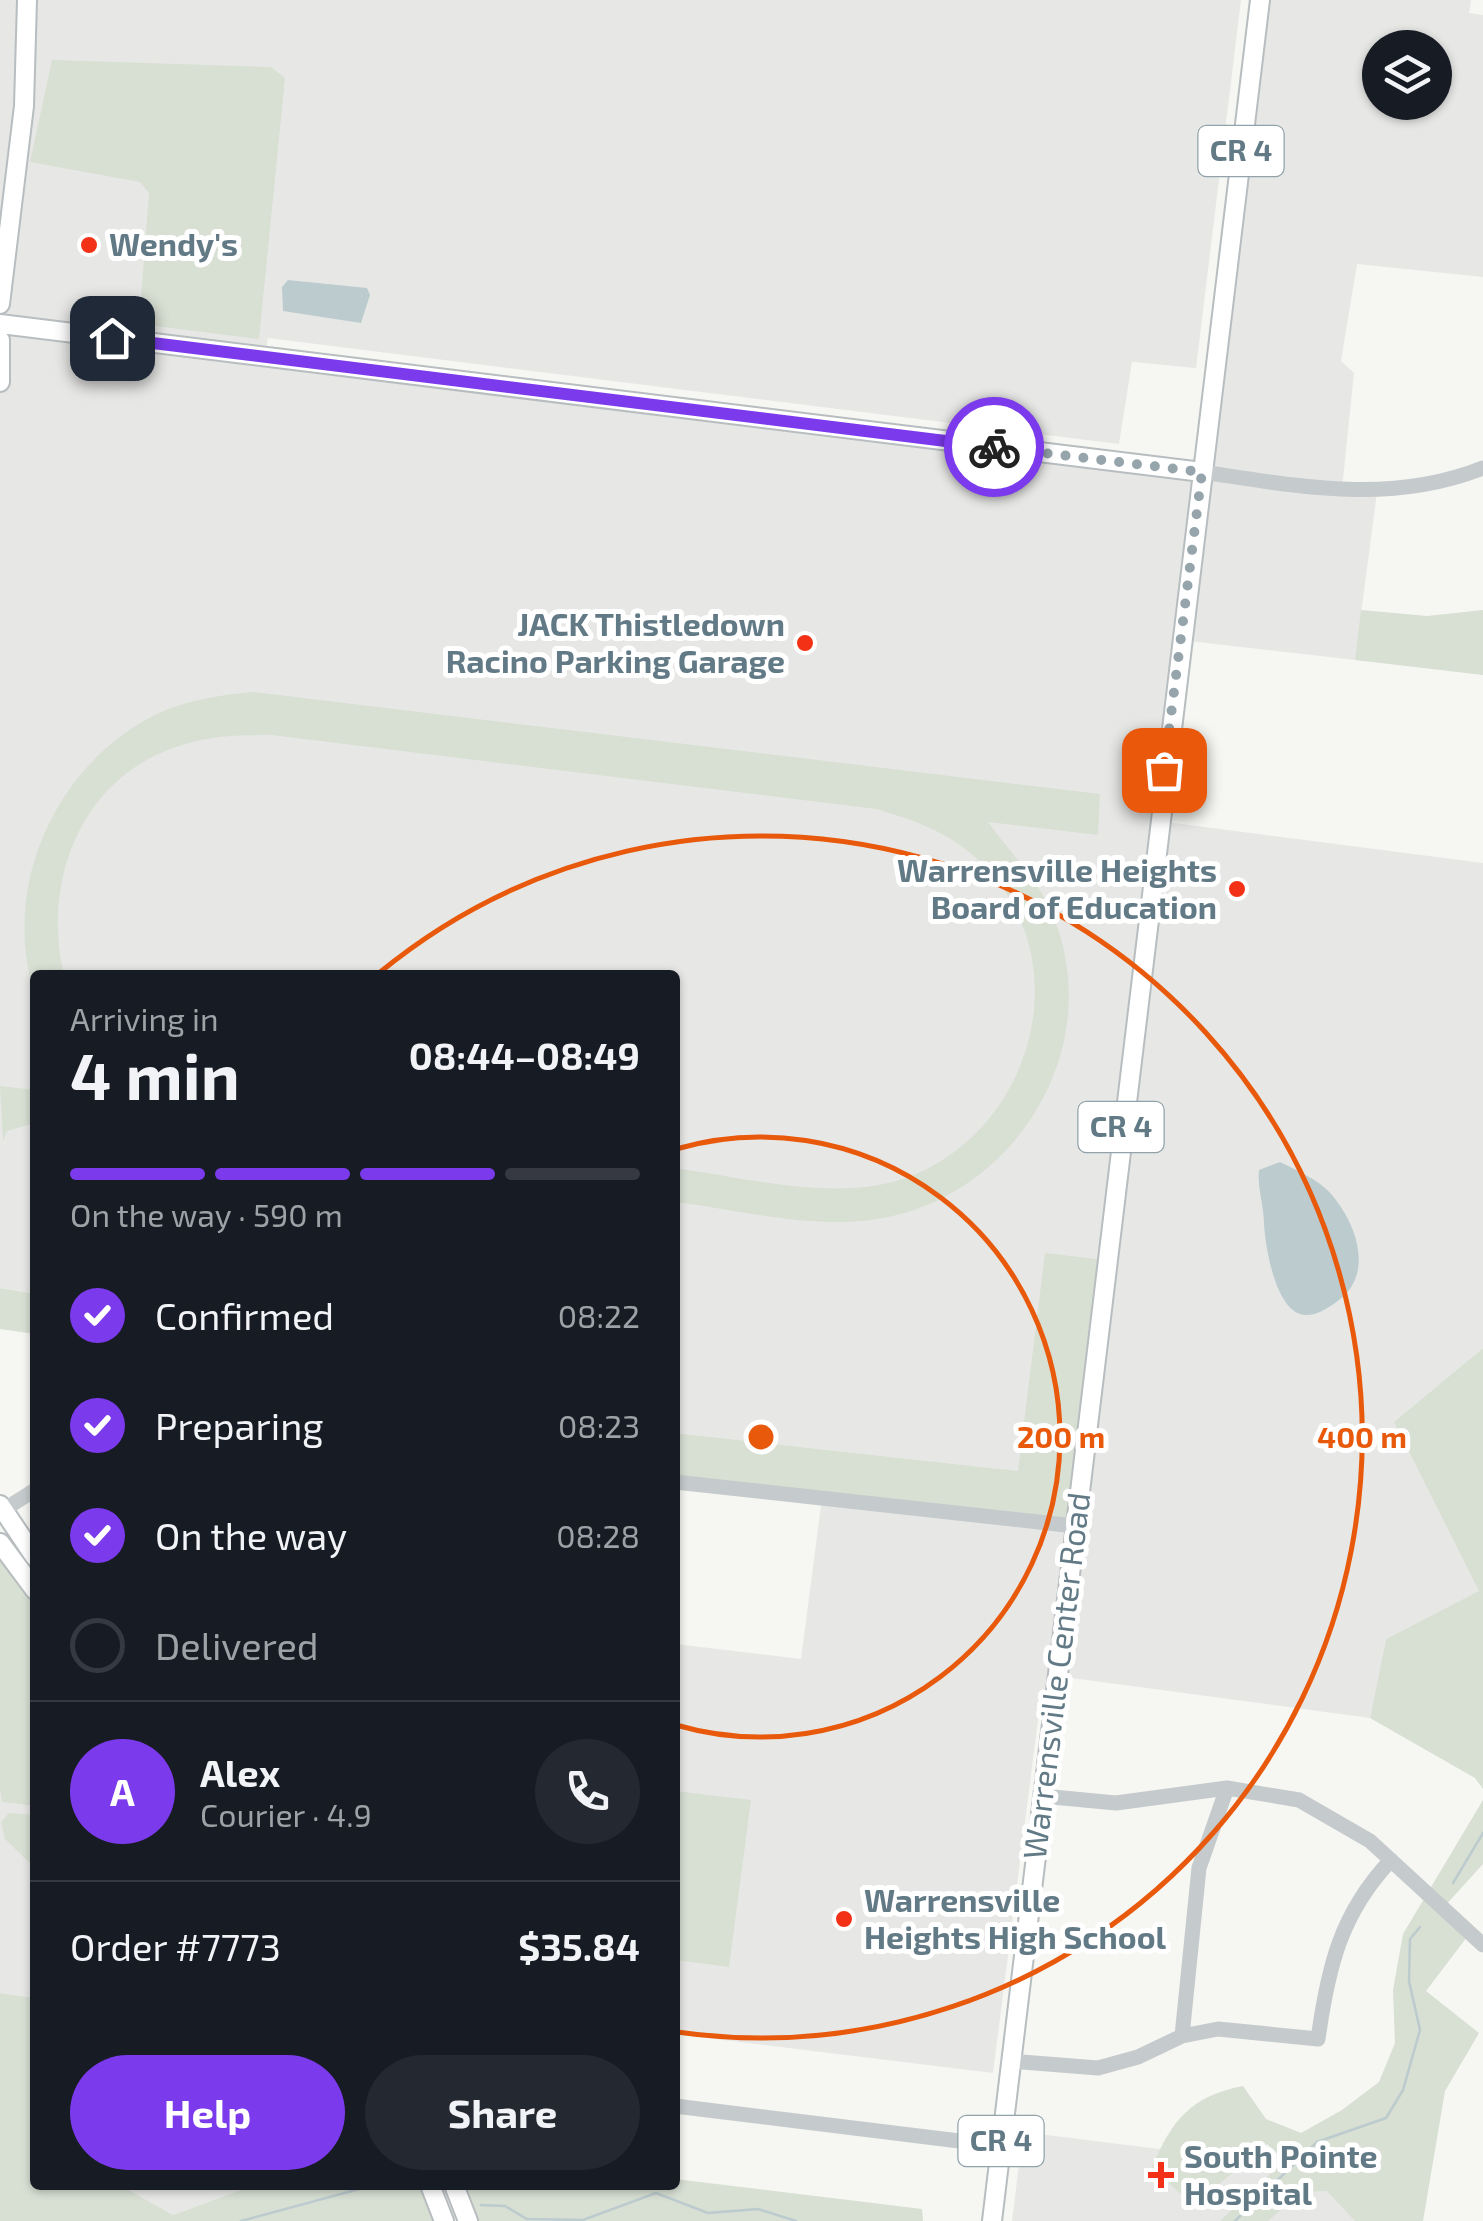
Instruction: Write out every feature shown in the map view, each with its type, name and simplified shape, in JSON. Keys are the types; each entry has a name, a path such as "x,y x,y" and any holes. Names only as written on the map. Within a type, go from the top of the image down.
{"main road":[{"path":"0,304 24,106 27,0"},
{"name":"Warrensville Center Road","path":"992,2221 1260,0"},
{"path":"0,324 1202,472"},
{"path":"0,340 0,382"},
{"path":"1,1509 30,1549"},
{"path":"0,1542 30,1583"},
{"path":"432,2190 444,2221"},
{"path":"456,2190 468,2221"}],"street":[{"path":"1202,472 1377,492 1439,482 1483,468"},
{"path":"680,1483 1075,1526"},
{"path":"1,1509 30,1493"},
{"path":"1182,2036 1203,1845 1227,1788"},
{"path":"1042,1796 1116,1803 1227,1788 1271,1792 1324,1810 1391,1860 1483,1945"},
{"path":"1010,2061 1098,2068 1138,2057 1182,2036 1240,2029 1318,2039 1328,1971 1340,1932 1357,1900 1391,1860"},
{"path":"680,2107 1000,2146"}],"shaded area":[{"path":"0,0 1241,0 1196,368 1132,362 1119,444 268,338 265,356 1201,472 1260,0 1471,0 1469,13 1483,15 1483,277 1357,264 1341,361 1354,373 1342,489 1377,492 1355,660 1180,640 1158,821 1483,863 1483,1348 1394,1422 1480,1591 1386,1639 1370,1718 1057,1676 1055,1690 1042,1689 993,2073 680,2035 680,1645 801,1659 822,1498 1079,1478 680,1434 680,970 30,970 30,1293 0,1288"},
{"path":"52,60 271,67 285,78 259,339 139,324 149,193 140,182 30,162"},
{"path":"288,280 367,288 370,295 361,323 283,311 282,287"},
{"path":"1361,610 1427,616 1483,610 1483,675 1355,660"},
{"path":"253,692 1100,794 1098,835 988,822 1033,880 1055,921 1067,971 1067,1021 1056,1069 1034,1114 1004,1153 966,1184 921,1207 871,1220 823,1222 680,1203 680,1169 796,1186 858,1188 888,1183 916,1174 958,1149 991,1116 1016,1076 1030,1032 1035,986 1028,940 1009,897 977,859 930,828 876,809 271,735 221,737 185,744 140,764 113,785 91,811 64,872 59,906 63,970 30,972 25,913 31,873 44,834 64,797 89,765 120,737 155,715 203,699"},
{"path":"0,1086 30,1089 30,1124 7,1131 3,1141"},
{"path":"1280,1162 1314,1180 1332,1195 1355,1236 1355,1280 1331,1306 1314,1314 1291,1309 1278,1288 1269,1260 1259,1170"},
{"path":"1045,1253 1105,1260 1075,1526 680,1483 680,1434 1018,1471"},
{"path":"0,1288 30,1293 30,1333 0,1329"},
{"path":"1483,1348 1483,1789 1475,1778 1370,1718 1386,1639 1479,1591 1394,1422"},
{"path":"0,1543 30,1583 30,1805 2,1802"},
{"path":"0,1790 3,1802 30,1805 30,1997 0,1993"},
{"path":"680,1792 751,1800 729,1967 680,1961"},
{"path":"1483,1800 1483,1864 1443,1908 1470,1933 1426,1991 1479,2033 1445,2091 1423,2221 1355,2221 1327,2191 1303,2192 1268,2221 1220,2221 1284,2161 1267,2144 1193,2206 1152,2167 1176,2123 1197,2104 1243,2086 1266,2119 1301,2133 1342,2110 1379,2082 1395,2043 1393,1990 1403,1934"},
{"path":"9,1813 30,1815 30,1863 5,1839 1,1822"},
{"path":"0,1993 30,1997 30,2190 129,2190 173,2215 240,2190 432,2190 444,2221 0,2221"},
{"name":"South Pointe Hospital","path":"1023,2132 1207,2155 1400,2196 1393,2221 1012,2221"},
{"path":"680,2180 922,2209 923,2221 468,2221 456,2190 680,2190"},
{"path":"129,2190 240,2190 173,2215"}],"waterway":[{"path":"1453,1883 1483,1833"},
{"path":"1235,2221 1317,2142 1386,2118 1403,2090 1420,2030 1409,1981 1410,1939 1420,1927"},
{"path":"241,2221 356,2190"},
{"path":"481,2205 505,2206 527,2219 583,2220 656,2193 708,2213 758,2209 796,2221"}],"way so far":[{"path":"994,447 1202,472 1164,770"}],"place":[{"name":"Wendy's","path":"89,245"},
{"name":"JACK Thistledown Racino Parking Garage","path":"805,643"},
{"name":"Warrensville Heights Board of Education","path":"1237,889"},
{"name":"Warrensville Heights High School","path":"844,1919"},
{"name":"South Pointe Hospital","path":"1161,2175"}],"route":[{"path":"112,338 994,447"}]}
